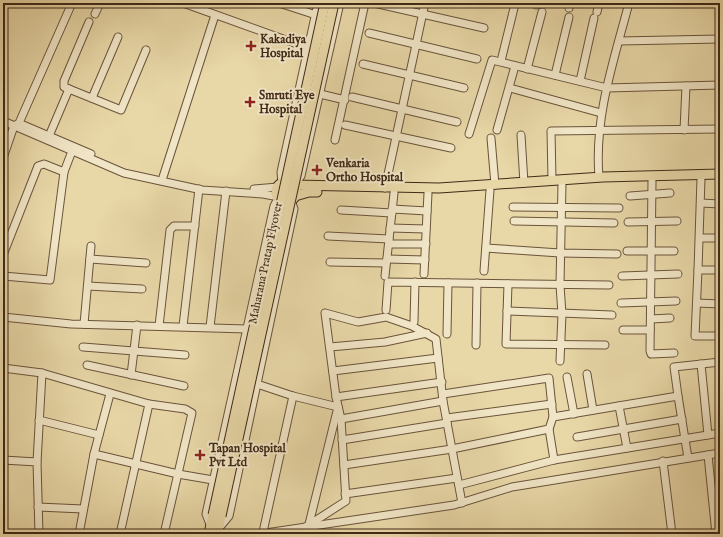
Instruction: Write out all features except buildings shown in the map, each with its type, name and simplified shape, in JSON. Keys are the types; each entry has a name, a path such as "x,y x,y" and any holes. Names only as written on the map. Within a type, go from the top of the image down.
{"main road":[{"name":"Maharana Pratap Flyover","path":"214,531 325,3"},
{"name":"Maharana Pratap Flyover","path":"217,516 334,3"},
{"path":"294,186 492,188 552,180 720,174"},
{"path":"293,198 296,191 294,186 289,182 280,185 277,192 279,197 284,201 293,198 309,192 428,193 599,179 652,181 720,178"}],"street":[{"path":"3,158 72,3"},
{"path":"96,14 100,3"},
{"path":"182,3 308,48"},
{"path":"279,3 316,15"},
{"path":"3,121 17,124 49,136 126,168 163,177 203,185 264,189 280,185 281,172 318,3"},
{"path":"294,186 301,176 340,3"},
{"path":"335,140 349,98 365,3"},
{"path":"374,3 484,28"},
{"path":"385,188 425,3"},
{"path":"580,81 599,3"},
{"path":"599,179 597,160 601,113 629,3"},
{"path":"501,61 515,4"},
{"path":"527,68 542,12"},
{"path":"163,177 215,15"},
{"path":"555,75 569,17"},
{"path":"89,22 63,84 69,89 118,110 123,108 146,50"},
{"path":"369,33 477,59"},
{"path":"92,98 118,37"},
{"path":"619,41 720,39"},
{"path":"469,134 492,60 607,88 720,85"},
{"path":"363,64 464,88"},
{"path":"497,130 515,66"},
{"path":"684,130 686,86"},
{"path":"510,88 601,113"},
{"path":"49,136 69,89"},
{"path":"320,94 349,98 457,122"},
{"path":"3,116 72,151 124,173 198,189 279,197 274,206 206,514 214,531 229,516 294,209 293,198"},
{"path":"345,125 451,148"},
{"path":"552,180 551,131 720,130"},
{"path":"521,135 524,183"},
{"path":"484,270 492,188 491,138"},
{"path":"3,276 50,280 64,172 72,151"},
{"path":"3,255 38,166 44,164 64,172"},
{"path":"701,178 698,303 695,336 720,336"},
{"path":"652,181 651,354 674,353"},
{"path":"560,361 562,344 560,253 562,183"},
{"path":"183,326 198,189"},
{"path":"210,327 226,191"},
{"path":"385,276 394,193"},
{"path":"424,274 428,193"},
{"path":"630,196 670,193"},
{"path":"701,203 720,204"},
{"path":"513,207 619,208"},
{"path":"340,210 427,211"},
{"path":"514,221 614,223"},
{"path":"628,222 678,222"},
{"path":"158,326 170,230 174,226 195,226"},
{"path":"390,228 426,229"},
{"path":"328,236 426,244"},
{"path":"700,238 720,238"},
{"path":"84,324 91,246"},
{"path":"486,248 560,253 617,254"},
{"path":"626,251 674,251"},
{"path":"90,259 146,263"},
{"path":"330,262 425,260"},
{"path":"698,270 720,270"},
{"path":"622,276 678,274"},
{"path":"386,310 388,282 609,285"},
{"path":"414,322 416,282"},
{"path":"446,334 448,283"},
{"path":"476,345 477,283"},
{"path":"505,352 508,284"},
{"path":"88,286 142,289"},
{"path":"621,303 676,301"},
{"path":"698,303 720,304"},
{"path":"507,311 612,315"},
{"path":"306,526 346,500 341,419 336,397 325,313 358,322 386,317 427,333 436,339 443,397 462,503"},
{"path":"3,317 84,324 247,329"},
{"path":"651,319 670,318"},
{"path":"132,375 137,325"},
{"path":"623,330 650,330"},
{"path":"330,347 385,342 427,333"},
{"path":"506,344 605,345"},
{"path":"83,347 186,355"},
{"path":"333,371 438,358"},
{"path":"688,458 674,367 720,362"},
{"path":"701,364 708,435"},
{"path":"87,365 184,386"},
{"path":"3,368 42,373 110,394 149,404 185,409 192,413 164,534"},
{"path":"38,534 37,462 42,373"},
{"path":"587,374 593,410"},
{"path":"567,377 574,414"},
{"path":"341,419 443,397 549,378 553,417 549,430 554,460"},
{"path":"336,397 442,382"},
{"path":"257,384 293,396 338,407"},
{"path":"79,534 94,454 110,394"},
{"path":"293,396 261,533 306,526 372,519 462,503 512,487 663,461 720,453"},
{"path":"553,417 678,396"},
{"path":"120,534 149,404"},
{"path":"342,440 552,404"},
{"path":"619,406 625,430 627,448"},
{"path":"306,526 338,407"},
{"path":"577,437 625,430 682,419"},
{"path":"39,420 99,435"},
{"path":"344,465 452,449 549,430"},
{"path":"345,494 458,482 554,460 720,433"},
{"path":"94,454 178,474 213,480"},
{"path":"708,455 716,534"},
{"path":"3,460 37,462"},
{"path":"663,461 672,534"},
{"path":"38,507 83,509"}],"place":[{"name":"Kakadiya Hospital","path":"251,46"},
{"name":"Smruti Eye Hospital","path":"250,102"},
{"name":"Venkaria Ortho Hospital","path":"317,170"},
{"name":"Tapan Hospital Pvt Ltd","path":"200,455"}]}
